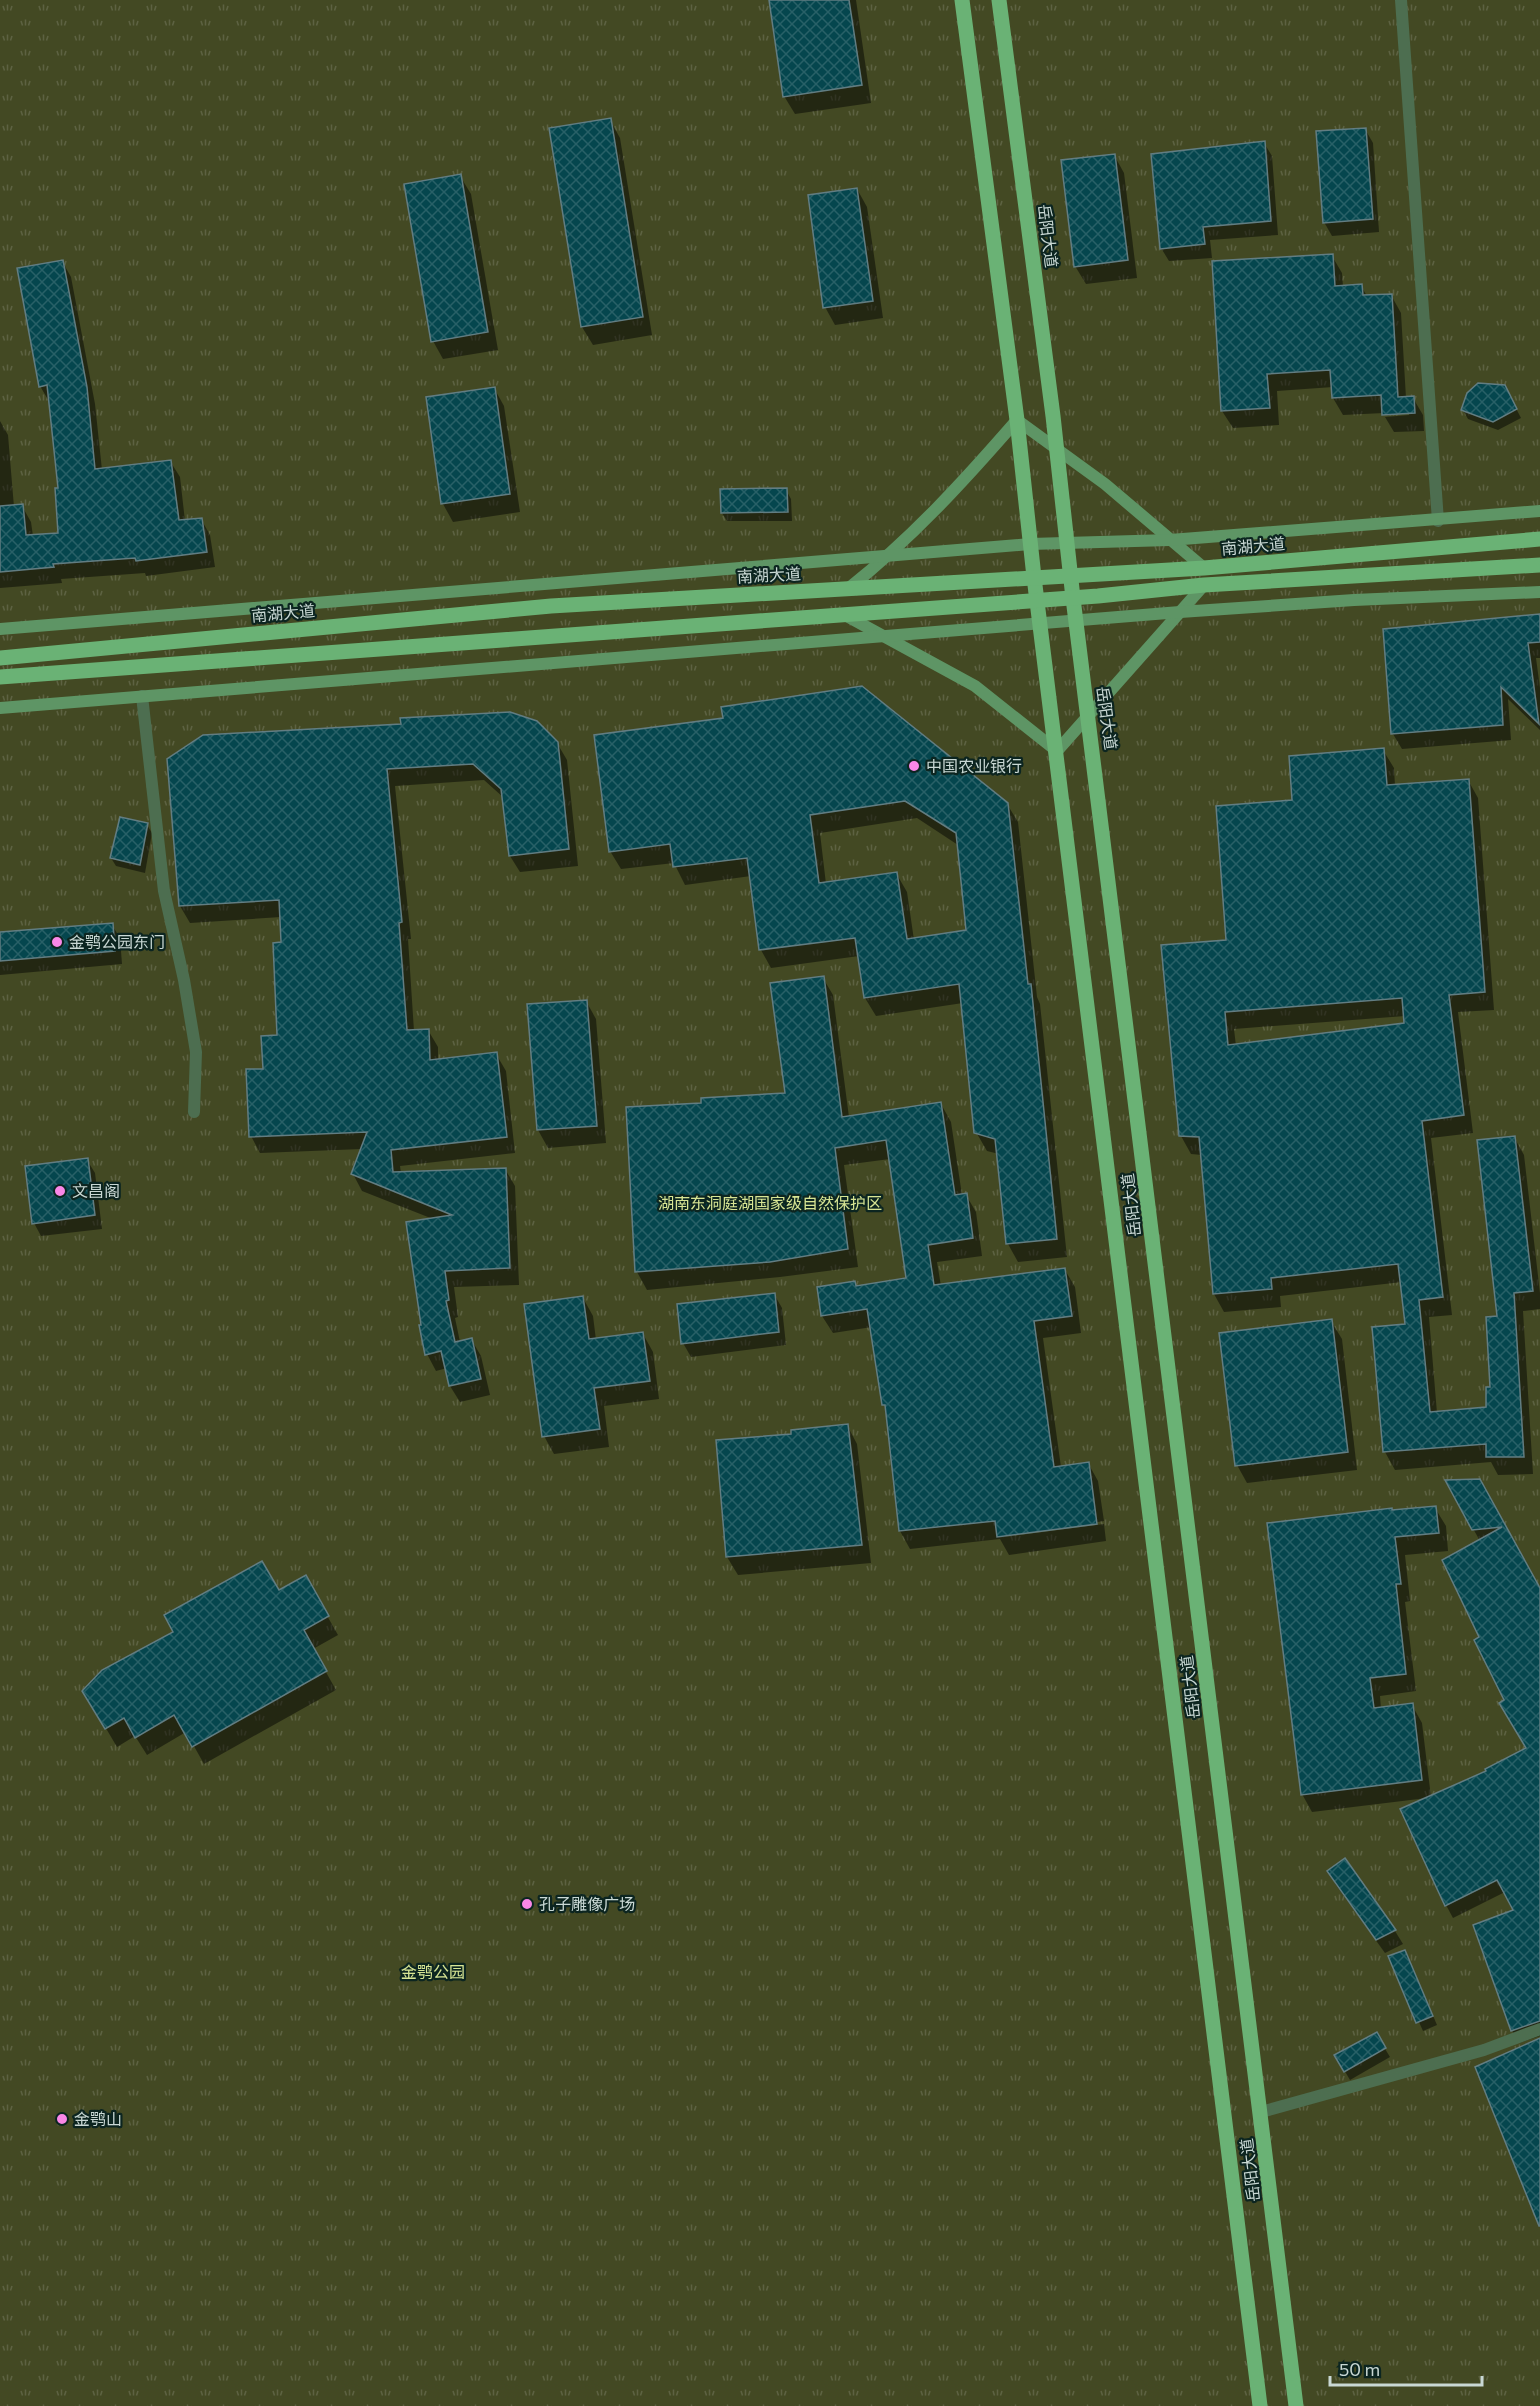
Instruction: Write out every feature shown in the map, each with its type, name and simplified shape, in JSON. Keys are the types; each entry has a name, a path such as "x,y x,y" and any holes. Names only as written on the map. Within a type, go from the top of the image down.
{"main road":[{"name":"岳阳大道","path":"963,0 1017,420 1034,578 1260,2406"},
{"name":"岳阳大道","path":"999,0 1296,2406"},
{"path":"849,588 889,556 952,495 1017,420 1105,484 1204,568"},
{"path":"0,629 1030,544 1170,540 1438,521 1540,511"},
{"name":"南湖大道","path":"0,658 551,606 1204,568 1540,539"},
{"path":"0,677 1073,598 1204,585 1540,565"},
{"path":"843,614 975,686 1057,751 1204,585"},
{"path":"0,708 1180,612 1354,600 1540,592"}],"street":[{"path":"1401,0 1438,521"},
{"path":"142,696 164,891 184,980 196,1052 194,1112"},
{"path":"1261,2112 1484,2050 1540,2029"}],"green space":[{"name":"湖南东洞庭湖国家级自然保护区","path":"0,0 1540,0 1540,2406 0,2406"}],"building":[{"path":"769,0 849,0 862,85 783,97"},
{"path":"611,118 643,317 581,327 549,128"},
{"path":"1366,128 1373,219 1323,223 1316,131"},
{"path":"1265,141 1271,221 1203,227 1205,244 1160,249 1151,154"},
{"path":"1115,154 1128,260 1074,267 1061,160"},
{"path":"461,174 488,332 431,342 404,184"},
{"path":"857,188 873,301 823,308 808,195"},
{"path":"1333,254 1335,286 1362,284 1363,295 1392,294 1398,397 1414,396 1415,413 1382,415 1381,395 1332,398 1330,370 1267,374 1270,408 1221,411 1212,261"},
{"path":"63,260 87,387 95,469 171,460 179,520 202,518 207,552 136,561 135,558 53,564 54,567 0,572 0,506 23,504 26,535 58,533 55,488 58,488 47,385 39,387 17,268"},
{"path":"1478,383 1505,385 1517,409 1493,422 1461,410 1467,393"},
{"path":"495,387 510,494 441,504 426,397"},
{"path":"787,488 788,512 721,513 720,489"},
{"path":"1540,614 1540,642 1528,643 1539,724 1501,687 1503,725 1391,734 1383,629"},
{"path":"862,686 1008,803 1028,984 1031,984 1057,1239 1006,1244 995,1139 974,1133 959,984 864,998 855,938 759,950 747,858 673,867 670,844 609,852 594,735 723,718 721,707","holes":["905,801 956,833 966,930 907,939 897,872 819,883 810,815"]},
{"path":"510,712 537,721 558,742 569,849 509,856 501,789 473,764 387,769 402,922 399,923 407,1030 429,1029 430,1060 497,1052 507,1137 391,1150 393,1172 506,1168 510,1268 445,1271 449,1300 446,1301 455,1342 472,1338 481,1379 449,1386 441,1351 425,1355 406,1222 452,1215 351,1174 367,1132 249,1137 246,1069 263,1069 261,1036 277,1035 273,943 281,942 279,900 179,906 167,759 203,735 401,724 400,718"},
{"path":"1384,748 1387,785 1469,779 1485,992 1449,995 1464,1115 1422,1121 1443,1297 1419,1300 1430,1412 1486,1407 1486,1387 1490,1387 1486,1317 1497,1316 1477,1140 1515,1136 1533,1291 1514,1293 1524,1457 1486,1457 1486,1444 1383,1452 1372,1327 1405,1324 1398,1264 1271,1278 1272,1289 1213,1294 1199,1137 1179,1136 1161,945 1226,940 1216,806 1292,800 1289,756","holes":["1402,998 1404,1023 1228,1045 1225,1012"]},
{"path":"120,817 148,823 140,865 110,858"},
{"name":"金鹗公园东门","path":"113,923 115,951 0,961 0,932"},
{"path":"824,976 842,1117 941,1102 955,1195 967,1193 973,1238 928,1245 934,1285 1065,1268 1072,1316 1034,1321 1054,1467 1089,1462 1097,1524 997,1537 995,1521 899,1531 885,1405 882,1405 867,1309 821,1316 817,1287 855,1281 856,1286 906,1278 886,1140 835,1148 848,1249 770,1262 635,1272 626,1107 701,1103 701,1098 785,1093 770,983"},
{"path":"587,1000 597,1126 537,1130 527,1004"},
{"name":"文昌阁","path":"88,1158 95,1215 32,1224 25,1166"},
{"path":"775,1293 779,1332 681,1344 677,1304"},
{"path":"583,1296 589,1339 643,1332 650,1381 594,1388 600,1429 542,1437 524,1304"},
{"path":"1332,1319 1348,1452 1235,1466 1219,1333"},
{"path":"848,1424 862,1545 726,1557 716,1440 791,1434 791,1430"},
{"path":"1480,1479 1540,1588 1540,2021 1511,2031 1473,1925 1513,1910 1497,1880 1445,1906 1400,1809 1486,1771 1485,1769 1526,1748 1499,1703 1504,1700 1474,1640 1479,1637 1442,1560 1502,1527 1472,1530 1445,1480"},
{"path":"1436,1506 1439,1533 1395,1537 1401,1584 1396,1584 1406,1674 1370,1678 1374,1708 1413,1703 1422,1780 1301,1795 1267,1523 1392,1508 1392,1510"},
{"path":"262,1561 279,1590 306,1575 329,1616 304,1630 327,1671 192,1747 174,1715 135,1738 124,1718 105,1729 82,1691 102,1670 173,1632 164,1615"},
{"path":"1345,1858 1396,1930 1376,1940 1327,1871"},
{"path":"1405,1950 1433,2016 1416,2023 1388,1956"},
{"path":"1377,2032 1386,2048 1344,2072 1334,2055"},
{"path":"1540,2038 1540,2226 1539,2226 1475,2067"}],"place":[{"name":"中国农业银行","path":"914,766"},
{"name":"金鹗公园东门","path":"57,942"},
{"name":"文昌阁","path":"60,1191"},
{"name":"孔子雕像广场","path":"527,1904"},
{"name":"金鹗山","path":"62,2119"}],"park label":[{"name":"金鹗公园","path":"433,1972"}]}
